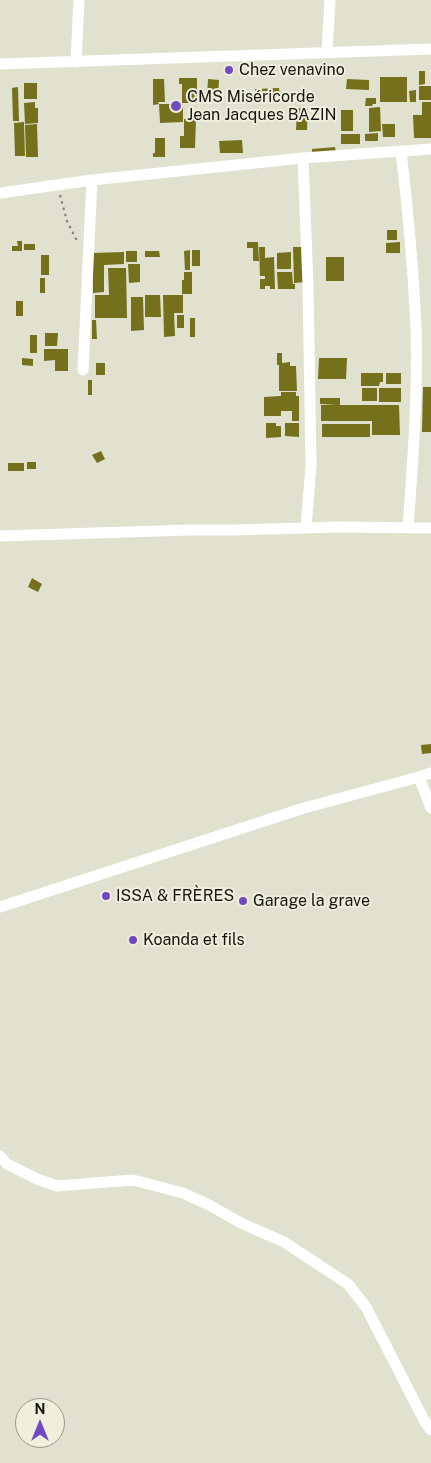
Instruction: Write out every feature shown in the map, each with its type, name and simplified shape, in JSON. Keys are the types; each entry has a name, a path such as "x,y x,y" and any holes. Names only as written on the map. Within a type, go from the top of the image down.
{"street":[{"path":"76,62 78,0"},
{"path":"326,53 330,0"},
{"path":"0,64 431,49"},
{"path":"0,193 92,180 303,158 431,149"},
{"path":"401,151 410,230 416,327 414,438 408,527"},
{"path":"303,158 311,465 306,528"},
{"path":"83,370 92,180"},
{"path":"0,536 190,530 431,528"},
{"path":"0,907 304,808 431,773"},
{"path":"419,777 431,808"},
{"path":"0,1156 6,1164 57,1186 134,1180 183,1193 209,1204 243,1224 284,1242 348,1284 366,1308 425,1422 431,1430"}],"path":[{"path":"58,185 67,222 89,258"}],"building":[{"path":"419,71 425,71 425,84 419,85"},
{"path":"380,77 407,77 407,102 380,102"},
{"path":"179,78 197,78 197,103 182,103 182,84 179,84"},
{"path":"153,79 164,79 165,102 158,102 159,104 153,105"},
{"path":"208,79 219,80 218,98 207,97"},
{"path":"347,79 369,80 369,90 346,89"},
{"path":"24,83 37,83 37,99 24,99"},
{"path":"419,86 431,86 431,100 419,100"},
{"path":"18,87 19,121 13,121 12,88"},
{"path":"279,88 280,96 256,97 255,89"},
{"path":"416,90 416,102 410,102 409,91"},
{"path":"366,98 376,98 376,104 365,106"},
{"path":"35,102 35,108 38,108 38,123 25,124 24,103"},
{"path":"422,102 431,102 431,138 414,138 413,115 422,115"},
{"path":"159,104 183,104 183,122 160,123"},
{"path":"380,107 381,131 369,132 369,108"},
{"path":"297,108 308,109 307,130 296,130"},
{"path":"341,110 353,110 353,131 341,131"},
{"path":"184,119 196,119 195,148 180,148 180,136 184,136"},
{"path":"24,122 25,156 15,156 14,123"},
{"path":"37,124 38,157 26,157 25,125"},
{"path":"382,124 395,124 395,137 383,137"},
{"path":"378,133 378,141 365,141 365,134"},
{"path":"341,134 360,134 360,144 341,144"},
{"path":"155,138 165,138 165,157 153,157 153,153 155,153"},
{"path":"242,140 243,153 220,153 219,141"},
{"path":"335,147 336,152 312,154 312,149"},
{"path":"387,230 397,230 397,240 387,240"},
{"path":"17,241 22,241 22,251 12,251 12,246 18,246"},
{"path":"247,242 258,242 259,261 253,261 253,248 247,248"},
{"path":"400,242 400,253 386,253 386,243"},
{"path":"24,244 35,244 35,250 24,250"},
{"path":"259,247 265,247 265,258 274,257 275,289 265,286 265,289 260,289 260,279 265,279 265,276 260,276"},
{"path":"293,247 305,247 306,282 294,283"},
{"path":"190,250 190,270 185,270 184,251"},
{"path":"192,250 200,250 200,266 192,266"},
{"path":"126,251 137,251 137,262 126,262"},
{"path":"145,251 159,251 160,257 145,257"},
{"path":"124,252 124,264 104,265 104,292 93,293 92,253"},
{"path":"291,252 291,269 277,269 277,253"},
{"path":"41,255 49,255 49,275 41,275"},
{"path":"326,257 344,257 344,281 326,281"},
{"path":"128,264 140,264 140,282 129,283"},
{"path":"108,268 126,268 127,318 95,318 95,295 109,295"},
{"path":"184,272 192,272 192,294 182,294"},
{"path":"277,272 292,272 295,289 278,289"},
{"path":"40,278 45,278 45,293 40,293"},
{"path":"145,295 160,295 161,317 145,317"},
{"path":"163,295 183,295 183,313 174,313 175,336 164,337"},
{"path":"131,297 143,297 144,330 131,331"},
{"path":"16,301 23,301 23,316 16,316"},
{"path":"177,315 184,315 184,328 177,328"},
{"path":"190,318 195,318 195,337 190,337"},
{"path":"92,320 96,320 97,339 92,339"},
{"path":"45,333 58,333 57,346 45,346"},
{"path":"30,335 37,335 37,353 30,353"},
{"path":"44,349 68,349 68,371 55,371 55,360 44,361"},
{"path":"277,353 282,353 282,363 290,362 290,366 296,366 297,391 279,391"},
{"path":"22,358 33,359 33,366 22,365"},
{"path":"319,358 347,358 346,379 318,379"},
{"path":"96,363 105,363 105,375 96,375"},
{"path":"361,373 383,373 383,382 380,382 379,386 361,386"},
{"path":"386,373 401,373 401,384 386,384"},
{"path":"88,380 92,380 92,395 88,395"},
{"path":"423,387 431,387 431,432 422,432"},
{"path":"362,388 377,388 377,401 362,401"},
{"path":"379,388 401,388 401,402 379,402"},
{"path":"281,392 296,392 296,396 299,396 299,421 292,421 292,411 281,411 281,416 264,416 264,397 281,396"},
{"path":"320,398 340,398 340,405 399,405 400,435 372,435 372,421 321,421 321,405 336,404 320,404"},
{"path":"266,423 276,423 276,426 281,426 281,437 266,438"},
{"path":"285,423 299,423 299,437 285,436"},
{"path":"322,424 370,424 370,437 322,437"},
{"path":"101,451 105,459 97,463 92,455"},
{"path":"27,462 36,462 36,469 27,469"},
{"path":"8,463 24,463 24,471 8,471"},
{"path":"32,578 42,584 38,592 28,587"},
{"path":"431,744 431,753 422,754 421,745"}],"place":[{"name":"Chez venavino","path":"229,70"},
{"name":"CMS Miséricorde Jean Jacques BAZIN","path":"176,106"},
{"name":"ISSA & FRÈRES","path":"106,896"},
{"name":"Garage la grave","path":"243,901"},
{"name":"Koanda et fils","path":"133,940"}]}
